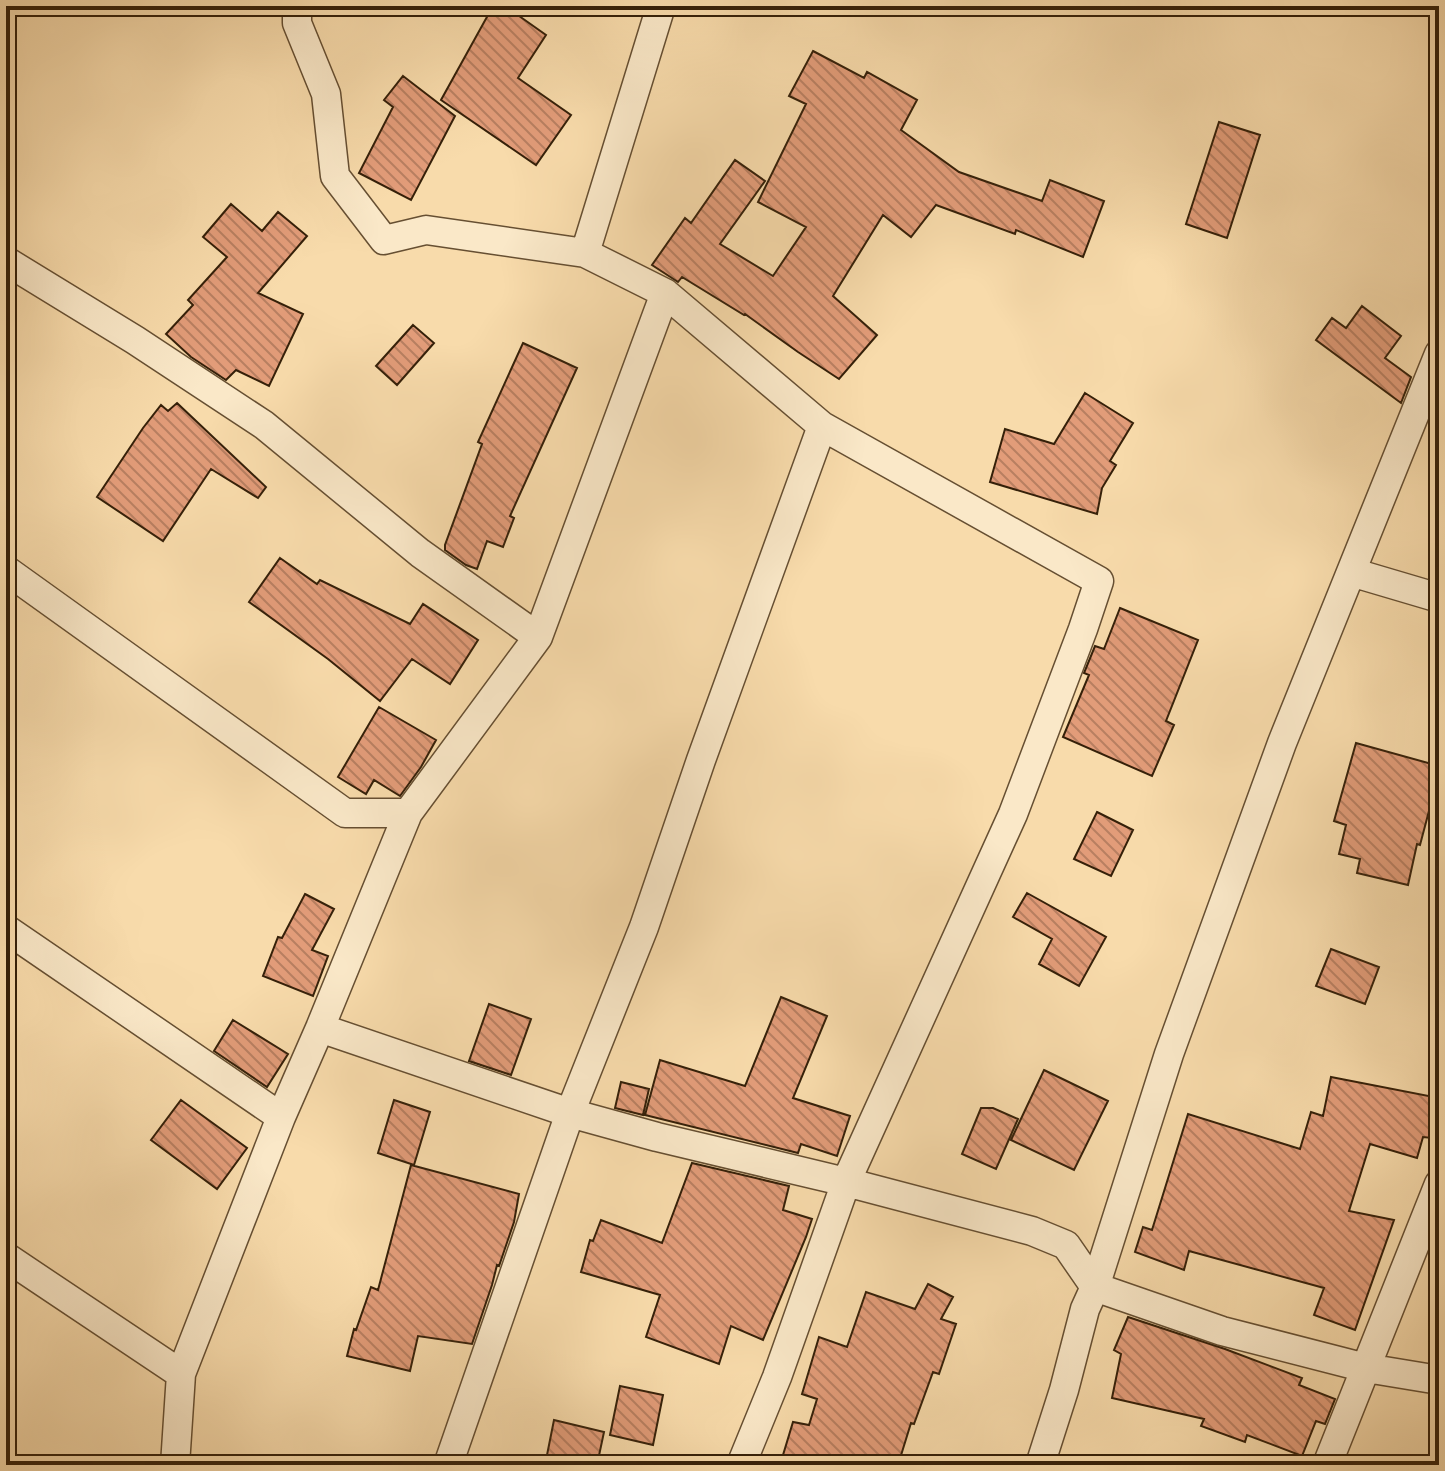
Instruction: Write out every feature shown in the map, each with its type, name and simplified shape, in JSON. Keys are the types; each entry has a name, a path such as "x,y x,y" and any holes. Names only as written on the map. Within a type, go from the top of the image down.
{"street":[{"path":"297,6 297,23 326,94 335,176 384,240 426,230 585,253 665,293 822,426 1099,581 1013,814 846,1182 777,1377 741,1465"},
{"path":"585,253 661,6"},
{"path":"6,261 135,340 264,425 420,553 538,637"},
{"path":"175,1465 181,1374 281,1117 408,813 538,637 665,293"},
{"path":"1040,1465 1085,1309 1095,1287 1169,1054 1282,743 1439,354"},
{"path":"448,1465 570,1113 644,927 822,426"},
{"path":"6,570 345,813 408,813"},
{"path":"1351,572 1439,598"},
{"path":"6,929 281,1117"},
{"path":"320,1028 570,1113 1032,1231 1066,1245 1095,1287 1222,1331 1366,1368 1439,1380"},
{"path":"1327,1465 1439,1184"},
{"path":"6,1257 181,1374"}],"building":[{"path":"493,6 505,6 546,35 518,78 571,115 536,165 441,100"},
{"path":"813,51 864,78 867,72 917,100 901,130 959,172 1042,201 1050,180 1104,201 1083,257 1016,230 1015,234 936,205 911,237 883,215 833,296 877,335 839,379 745,314 682,277 678,282 652,265 685,218 691,223 735,160 765,181 720,244 773,276 806,227 758,202 806,104 789,96"},
{"path":"403,76 455,116 411,200 359,173 393,107 384,100"},
{"path":"1219,122 1260,135 1227,238 1186,224"},
{"path":"231,204 262,231 278,212 307,236 258,293 303,314 269,386 236,370 226,380 191,357 166,334 193,305 188,300 227,257 203,237"},
{"path":"1362,306 1401,336 1385,358 1411,377 1401,403 1316,340 1332,318 1346,328"},
{"path":"413,325 434,343 397,385 376,366"},
{"path":"523,343 577,368 510,516 514,518 503,547 487,541 477,569 445,550 445,545 482,444 478,442"},
{"path":"1085,393 1133,423 1110,461 1116,465 1102,488 1097,514 990,482 1005,429 1054,444"},
{"path":"177,403 266,487 258,498 211,469 163,541 97,497 161,405 168,411"},
{"path":"280,558 317,584 320,580 410,624 423,604 478,640 450,684 412,659 380,701 249,602"},
{"path":"1120,608 1198,640 1166,721 1174,725 1152,776 1063,737 1089,675 1084,673 1095,646 1104,649"},
{"path":"379,707 436,740 400,796 374,780 366,794 338,777"},
{"path":"1356,743 1439,766 1408,885 1357,873 1360,859 1339,854 1346,825 1334,821"},
{"path":"1097,812 1133,830 1111,876 1074,859"},
{"path":"1027,893 1106,937 1079,986 1039,964 1052,939 1013,917"},
{"path":"305,894 334,909 312,950 328,956 313,996 263,976 278,937 282,938"},
{"path":"1331,949 1379,967 1365,1004 1316,986"},
{"path":"781,997 827,1016 793,1098 850,1116 837,1156 801,1144 798,1153 645,1115 660,1060 745,1086"},
{"path":"489,1004 531,1019 511,1075 469,1061"},
{"path":"233,1020 288,1054 267,1087 214,1051"},
{"path":"1044,1070 1108,1101 1074,1170 1011,1140"},
{"path":"1331,1077 1439,1098 1439,1114 1434,1122 1432,1138 1423,1137 1417,1158 1370,1144 1349,1211 1394,1220 1355,1330 1314,1315 1324,1288 1189,1251 1184,1270 1135,1252 1143,1227 1152,1230 1188,1114 1300,1149 1311,1112 1323,1116"},
{"path":"621,1082 649,1089 643,1115 615,1108"},
{"path":"181,1100 247,1148 217,1189 151,1140"},
{"path":"394,1100 430,1112 414,1165 378,1153"},
{"path":"981,1108 993,1108 1018,1119 996,1169 962,1154"},
{"path":"692,1163 789,1186 783,1210 812,1219 763,1340 731,1326 719,1364 646,1337 660,1295 581,1272 590,1240 593,1241 601,1220 662,1243"},
{"path":"411,1165 519,1194 514,1222 472,1344 418,1336 410,1371 347,1356 371,1287 378,1290"},
{"path":"928,1284 953,1297 941,1319 956,1324 939,1374 933,1372 914,1424 911,1423 898,1465 780,1465 793,1422 809,1425 817,1399 802,1394 819,1337 847,1347 866,1292 915,1309"},
{"path":"1128,1317 1302,1378 1299,1385 1335,1399 1325,1424 1316,1421 1302,1456 1247,1435 1245,1442 1201,1426 1204,1419 1112,1398 1121,1354 1114,1350"},
{"path":"620,1386 663,1395 653,1445 610,1435"},
{"path":"554,1420 604,1432 597,1465 566,1465 546,1460"}]}
